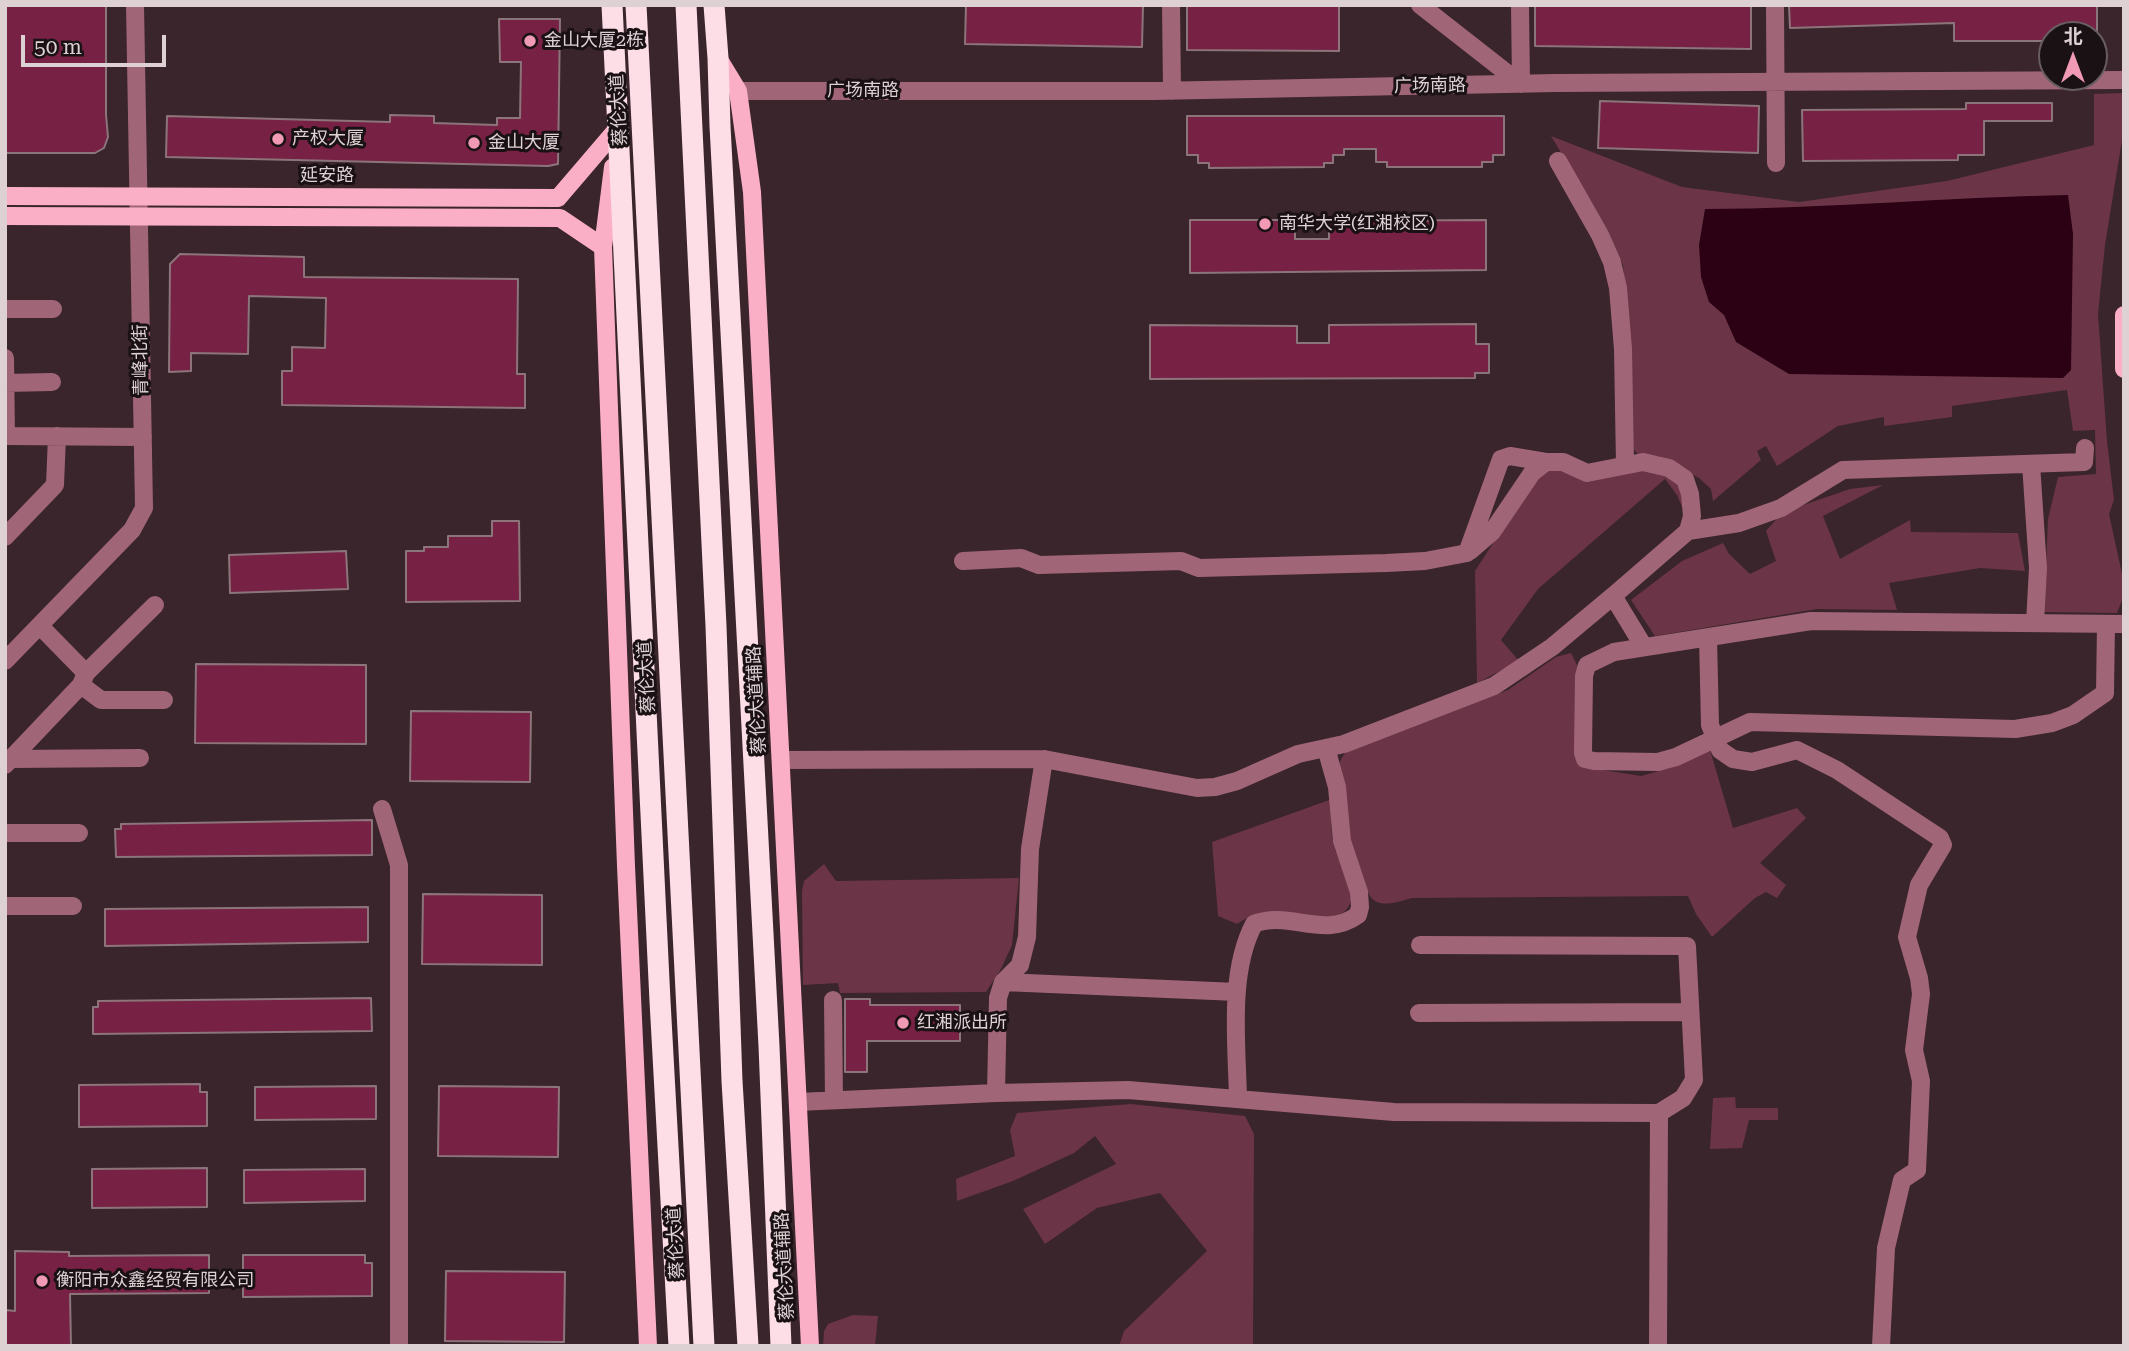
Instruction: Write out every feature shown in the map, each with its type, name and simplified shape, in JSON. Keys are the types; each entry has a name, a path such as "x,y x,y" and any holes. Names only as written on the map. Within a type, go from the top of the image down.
{"highway":[{"path":"612,5 679,1346"},
{"name":"蔡伦大道","path":"636,5 704,1346"},
{"path":"685,5 716,626 732,1081 748,1346"},
{"path":"714,5 769,1046 781,1346"}],"main road":[{"name":"蔡伦大道辅路","path":"718,58 738,92 752,192 810,1346"},
{"name":"延安路","path":"5,196 558,198 617,129"},
{"path":"617,129 603,247 626,866 648,1346"},
{"path":"5,216 559,218 603,247"},
{"path":"2124,315 2124,369"}],"street":[{"name":"青峰北街","path":"5,661 132,530 144,508 135,5"},
{"path":"1171,5 1172,90"},
{"path":"1420,5 1521,84"},
{"path":"1520,5 1521,84"},
{"path":"1775,5 1776,163"},
{"name":"广场南路","path":"738,92 2122,80"},
{"path":"1558,161 1600,235 1612,262 1618,288 1623,349 1625,465"},
{"path":"5,309 53,309"},
{"path":"5,358 6,436 143,437"},
{"path":"5,383 52,382"},
{"path":"5,537 55,485 57,436"},
{"path":"781,760 1044,759 1197,788 1215,788 1298,754 1344,744 1494,686 1552,647 1688,531 1739,523 1780,508 1843,470 2084,462 2085,448"},
{"path":"1467,553 1501,459 1510,456 1563,462 1587,473 1643,462 1669,468 1685,479 1690,494 1692,516 1688,531"},
{"path":"964,561 1021,558 1039,565 1181,561 1199,568 1425,561 1467,553 1492,532 1531,473 1546,462"},
{"path":"2031,464 2038,568 2035,623"},
{"path":"1613,596 1644,647"},
{"path":"8,762 155,605"},
{"path":"1811,621 2115,624 2105,693 2073,715 2052,723 2015,729 1749,722 1675,757 1658,762 1586,759 1583,752 1584,676 1587,664 1614,652 1811,621"},
{"path":"40,626 101,700 164,700"},
{"path":"1708,637 1710,725 1720,750 1734,759 1752,762 1797,750 1837,770 1940,838 1944,845 1919,885 1907,937 1921,994 1914,1050 1920,1081 1917,1170 1902,1180 1885,1248 1881,1346"},
{"path":"1238,1099 1237,992 1247,936 1254,924 1266,919 1281,919 1306,925 1330,926 1346,924 1358,915 1359,892 1342,841 1337,787 1326,748"},
{"path":"8,762 140,758"},
{"path":"996,1093 998,998 1003,982 1020,965 1027,937 1030,849 1044,759"},
{"path":"382,809 400,865 399,1346"},
{"path":"5,833 79,833"},
{"path":"5,906 73,906"},
{"path":"798,1102 1128,1090 1394,1112 1659,1112 1683,1098 1694,1080 1687,946 1420,944"},
{"path":"1003,982 1237,992"},
{"path":"833,1000 834,1100"},
{"path":"1419,1013 1690,1012"},
{"path":"1658,1346 1659,1112"}],"shaded area":[{"path":"2122,93 2122,140 2105,245 2098,314 2114,500 2109,514 2124,583 2124,595 2117,613 2044,612 2048,519 2058,477 2096,474 2095,430 2073,431 2067,390 1952,406 1952,417 1884,426 1884,417 1838,426 1777,466 1766,446 1757,451 1761,460 1713,501 1711,489 1699,478 1658,456 1641,457 1632,448 1630,347 1623,265 1608,231 1551,136 1682,187 1799,202 1947,181 2094,145 2094,94"},
{"path":"2068,195 2073,234 2071,370 2063,378 1789,374 1736,342 1724,315 1709,302 1701,277 1699,245 1705,209"},
{"path":"1550,466 1653,469 1683,485 1685,514 1677,495 1665,479 1538,589 1501,640 1519,661 1477,683 1475,571 1537,475"},
{"path":"1883,485 1823,516 1840,559 1910,520 1911,532 2018,533 2025,571 1980,568 1889,583 1897,610 1817,609 1655,636 1631,600 1682,561 1723,543 1729,554 1750,574 1776,561 1766,531 1783,512 1850,489"},
{"path":"1571,653 1580,671 1584,767 1641,776 1673,767 1710,750 1733,828 1797,808 1806,818 1760,863 1786,885 1777,898 1766,892 1755,898 1712,937 1696,914 1688,896 1412,898 1388,903 1375,901 1362,878 1345,812 1339,773 1340,762 1345,753 1508,690 1556,657"},
{"path":"1332,799 1333,843 1352,893 1347,909 1338,916 1297,917 1261,913 1237,924 1218,916 1212,842"},
{"path":"824,864 836,881 1019,878 1012,945 986,992 840,993 838,983 803,985 802,891 804,881"},
{"path":"1735,1097 1736,1108 1778,1108 1778,1120 1749,1120 1742,1148 1710,1149 1713,1098"},
{"path":"1131,1104 1245,1116 1254,1134 1253,1346 1119,1346 1124,1331 1207,1251 1160,1193 1097,1208 1045,1244 1023,1209 1116,1164 1095,1136 1074,1153 1013,1181 957,1201 956,1179 1015,1156 1010,1130 1017,1113"},
{"path":"853,1315 878,1316 875,1346 823,1346 824,1331 828,1324"}],"building":[{"path":"5,5 106,5 108,137 104,148 95,153 5,153"},
{"path":"966,5 1143,5 1142,47 965,44"},
{"path":"1187,5 1339,5 1339,51 1187,50"},
{"path":"1535,5 1751,6 1751,49 1535,46"},
{"path":"1789,5 2097,5 2097,21 2038,21 2038,41 1954,41 1954,23 1790,28"},
{"path":"499,19 560,19 558,164 548,166 166,157 167,116 390,122 390,115 434,116 434,123 497,125 497,118 520,118 521,62 500,62"},
{"path":"1600,101 1759,106 1758,153 1598,148"},
{"path":"1966,103 2052,103 2052,121 1984,121 1984,155 1958,155 1958,160 1803,161 1802,110 1966,109"},
{"path":"1187,116 1504,116 1504,155 1493,155 1493,162 1482,162 1482,167 1387,167 1387,162 1376,162 1376,149 1344,149 1344,155 1333,155 1333,163 1324,163 1324,167 1209,168 1209,163 1198,163 1198,155 1187,155"},
{"path":"1190,220 1295,220 1295,239 1329,239 1329,221 1486,220 1486,270 1190,273"},
{"path":"180,254 304,257 304,277 518,279 517,374 525,374 525,408 282,405 282,371 292,371 292,347 325,348 326,298 249,296 248,354 191,353 191,371 169,372 170,264"},
{"path":"1476,324 1476,344 1489,344 1489,373 1475,373 1475,378 1150,379 1150,325 1297,326 1297,343 1329,343 1329,325"},
{"path":"492,521 519,521 520,601 406,602 406,551 424,551 424,547 448,547 448,536 492,536"},
{"path":"346,551 348,589 230,593 229,555"},
{"path":"196,664 366,665 366,744 195,743"},
{"path":"411,711 531,712 530,782 410,781"},
{"path":"372,820 372,855 116,857 115,829 121,829 121,824"},
{"path":"423,894 542,895 542,965 422,964"},
{"path":"368,907 368,942 105,946 105,909"},
{"path":"371,998 372,1031 93,1034 93,1007 98,1007 98,1001"},
{"name":"红湘派出所","path":"845,999 870,999 870,1005 960,1005 960,1041 867,1041 867,1072 845,1072"},
{"path":"200,1084 200,1092 207,1092 207,1126 79,1127 79,1085"},
{"path":"376,1086 376,1119 255,1120 255,1087"},
{"path":"439,1086 559,1087 558,1157 438,1156"},
{"path":"207,1168 207,1207 92,1208 92,1169"},
{"path":"365,1169 365,1201 244,1203 244,1170"},
{"path":"15,1251 69,1252 69,1256 209,1255 209,1293 70,1294 71,1346 5,1346 5,1310 15,1311"},
{"path":"243,1255 365,1255 365,1263 372,1263 372,1296 243,1297"},
{"path":"446,1271 565,1272 564,1342 445,1341"}],"place":[{"name":"金山大厦2栋","path":"530,41"},
{"name":"产权大厦","path":"278,139"},
{"name":"金山大厦","path":"474,143"},
{"name":"南华大学(红湘校区)","path":"1265,224"},
{"name":"红湘派出所","path":"903,1023"},
{"name":"衡阳市众鑫经贸有限公司","path":"42,1281"}]}
